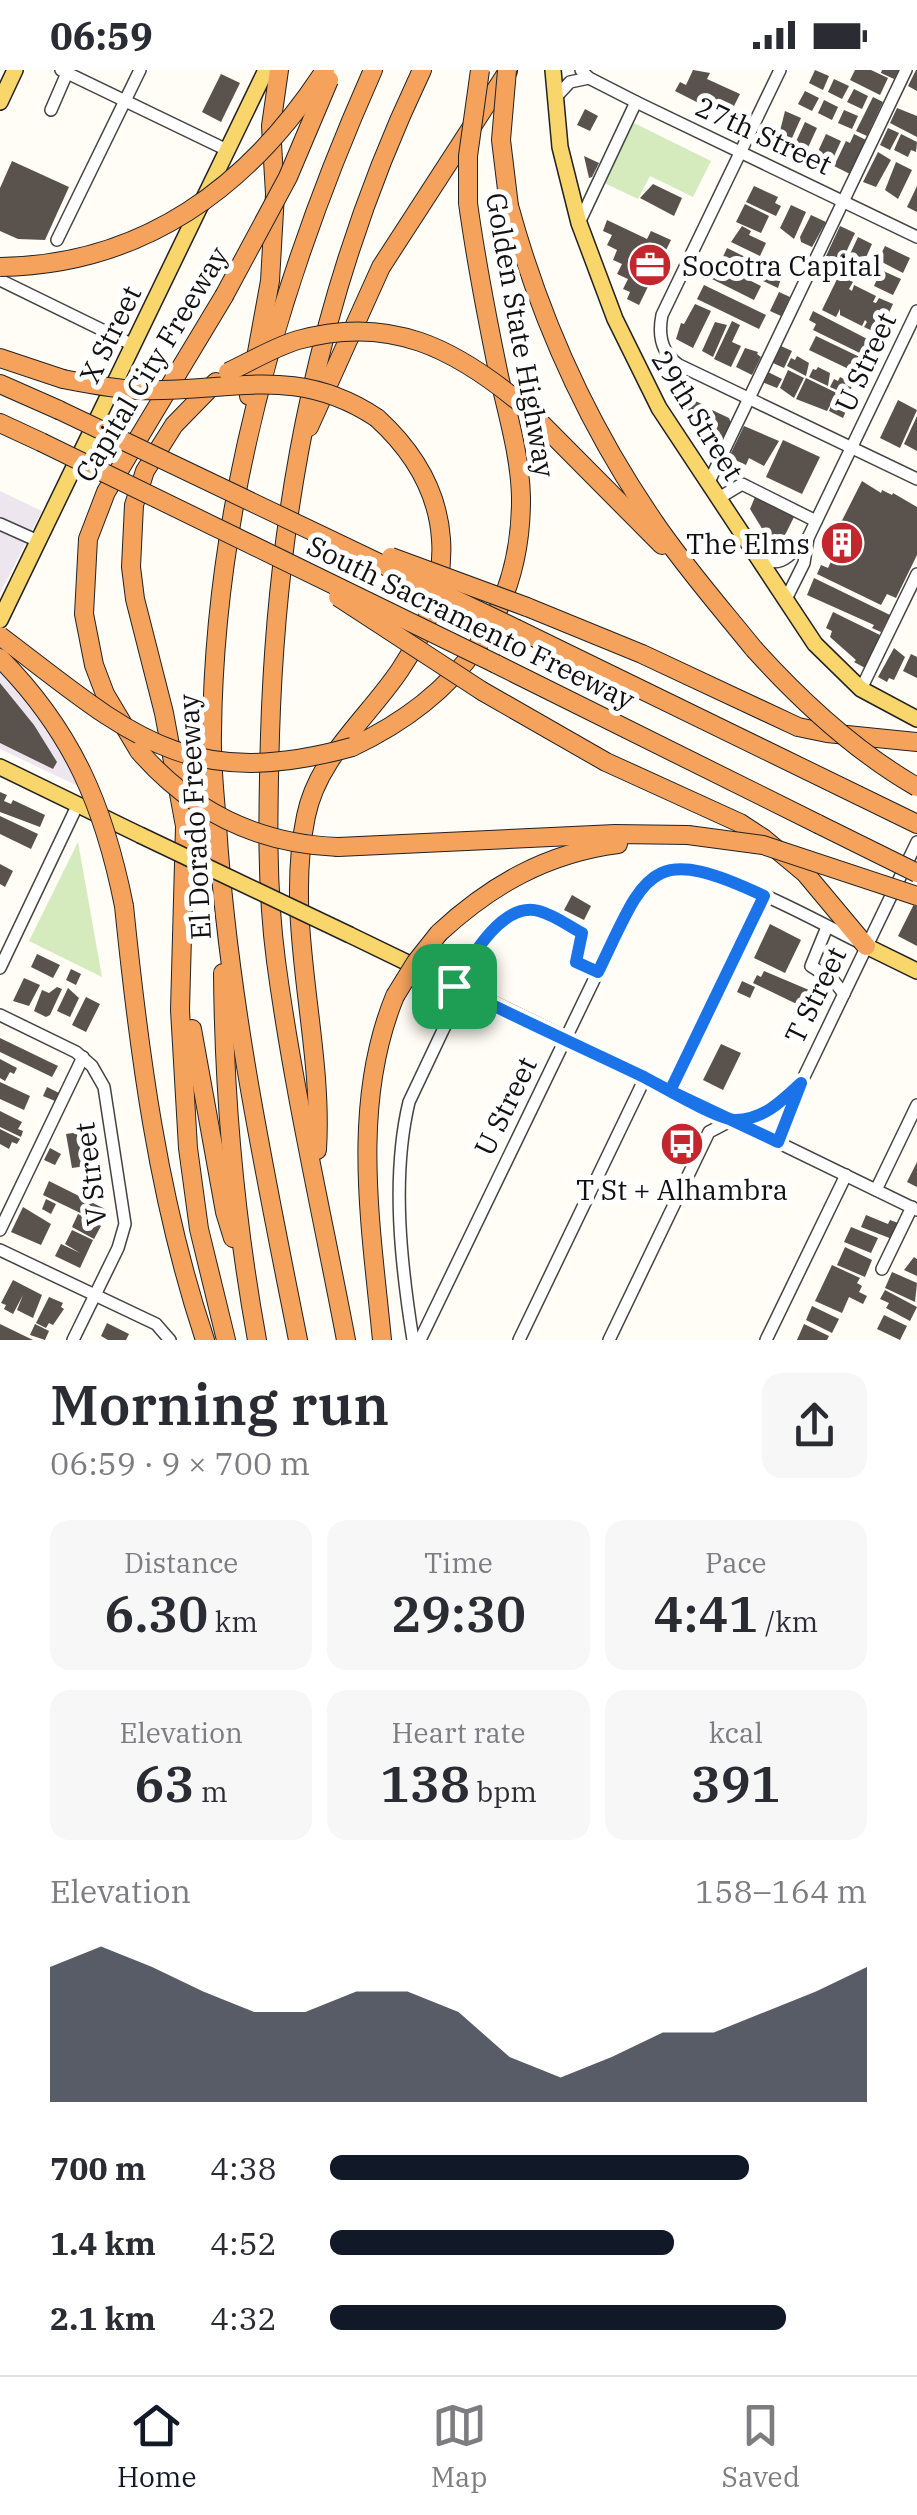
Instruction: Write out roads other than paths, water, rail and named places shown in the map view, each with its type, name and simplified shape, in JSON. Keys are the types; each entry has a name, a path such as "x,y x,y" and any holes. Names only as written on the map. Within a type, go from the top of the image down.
{"highway":[{"path":"238,478 254,357 270,280 276,194 271,126 279,70"},
{"path":"0,267 42,265 98,253 176,220 238,175 273,141 325,70"},
{"name":"Capital City Freeway","path":"333,70 276,204 106,492 88,539 84,594 87,635 104,694 139,752 183,795 222,819 283,841 338,846 615,834 688,835"},
{"name":"El Dorado Freeway","path":"298,1340 253,1111 222,898 212,736 224,548 238,478 270,350 302,245 372,70"},
{"path":"346,1340 276,959 267,856 273,649 298,449 332,306 367,198 422,70"},
{"name":"Golden State Highway","path":"0,636 117,724 166,748 218,761 265,764 306,760 352,746 420,708 464,666 485,637 512,574 520,530 520,474 479,280 468,203 468,156 480,70"},
{"path":"298,449 382,267 508,70"},
{"path":"508,70 501,140 509,206 524,261 575,386 613,456 688,569 780,677 845,736 917,787"},
{"path":"226,1340 199,1229 188,1148 180,1010 184,826 164,713 135,598 131,535 134,504 146,470 174,425 195,400 228,372 294,341 336,334 372,333 418,341 462,359 524,406 645,531 688,569"},
{"path":"0,358 63,378 139,390 277,383 333,394 377,418 404,446 428,484 439,511 442,561 433,608 400,670 322,770 306,816 298,880 320,1108 315,1175"},
{"name":"South Sacramento Freeway","path":"0,384 287,518 917,824"},
{"name":"South Sacramento Freeway","path":"0,423 917,873"},
{"path":"287,518 642,654 798,727 827,734 917,742"},
{"path":"275,556 482,691 606,762 740,823 763,838 805,872 866,946"},
{"path":"0,658 55,724 82,770 111,841 124,906 148,1102 168,1209 205,1340"},
{"path":"382,1340 371,1223 368,1132 375,1056 396,996 416,962 439,933 491,889 553,858 596,847 688,835 763,844 917,896"},
{"path":"222,898 224,1061 257,1340"},
{"path":"182,928 194,1049 225,1212 248,1287"}],"main road":[{"name":"X Street","path":"0,620 266,70"},
{"name":"29th Street","path":"554,70 560,147 579,223 600,285 660,408 815,644 861,689 917,720"},
{"path":"0,102 9,75"},
{"path":"0,767 732,1120"},
{"path":"866,946 917,971"}],"street":[{"path":"58,240 86,169 140,70"},
{"path":"780,70 662,315 659,332 663,346 674,363 917,479"},
{"path":"709,482 906,70"},
{"path":"50,110 64,72 227,150"},
{"name":"27th Street","path":"554,101 565,86 585,74 917,237"},
{"path":"579,223 636,102"},
{"path":"0,280 133,345"},
{"name":"U Street","path":"786,599 804,563 808,538 917,310"},
{"path":"719,498 742,484 816,521"},
{"path":"0,524 38,542"},
{"path":"758,556 766,561 789,559 808,538"},
{"path":"861,689 917,574"},
{"path":"0,968 78,804"},
{"name":"T Street","path":"610,1340 709,1132 732,1120 758,1116 778,1105 801,1083 917,842"},
{"name":"U Street","path":"417,1340 635,895 654,874 672,870 719,875 764,896"},
{"path":"670,1091 764,896 866,946"},
{"path":"417,1340 401,1210 405,1118 458,988 482,940 512,916 530,910 540,911 582,933 576,962 598,972"},
{"path":"827,927 811,966 833,980 844,994"},
{"path":"0,1014 83,1057 0,1230"},
{"name":"V Street","path":"74,1340 121,1240 125,1208 104,1087 83,1057"},
{"path":"519,1340 645,1078"},
{"path":"778,1142 801,1083"},
{"path":"876,1190 917,1105"},
{"path":"732,1120 914,1209 882,1269"},
{"path":"766,1340 846,1175"},
{"path":"0,1250 156,1324 170,1340"}],"place":[{"name":"Socotra Capital","path":"650,265"},
{"name":"The Elms","path":"842,543"},
{"name":"T St + Alhambra","path":"682,1144"}]}
